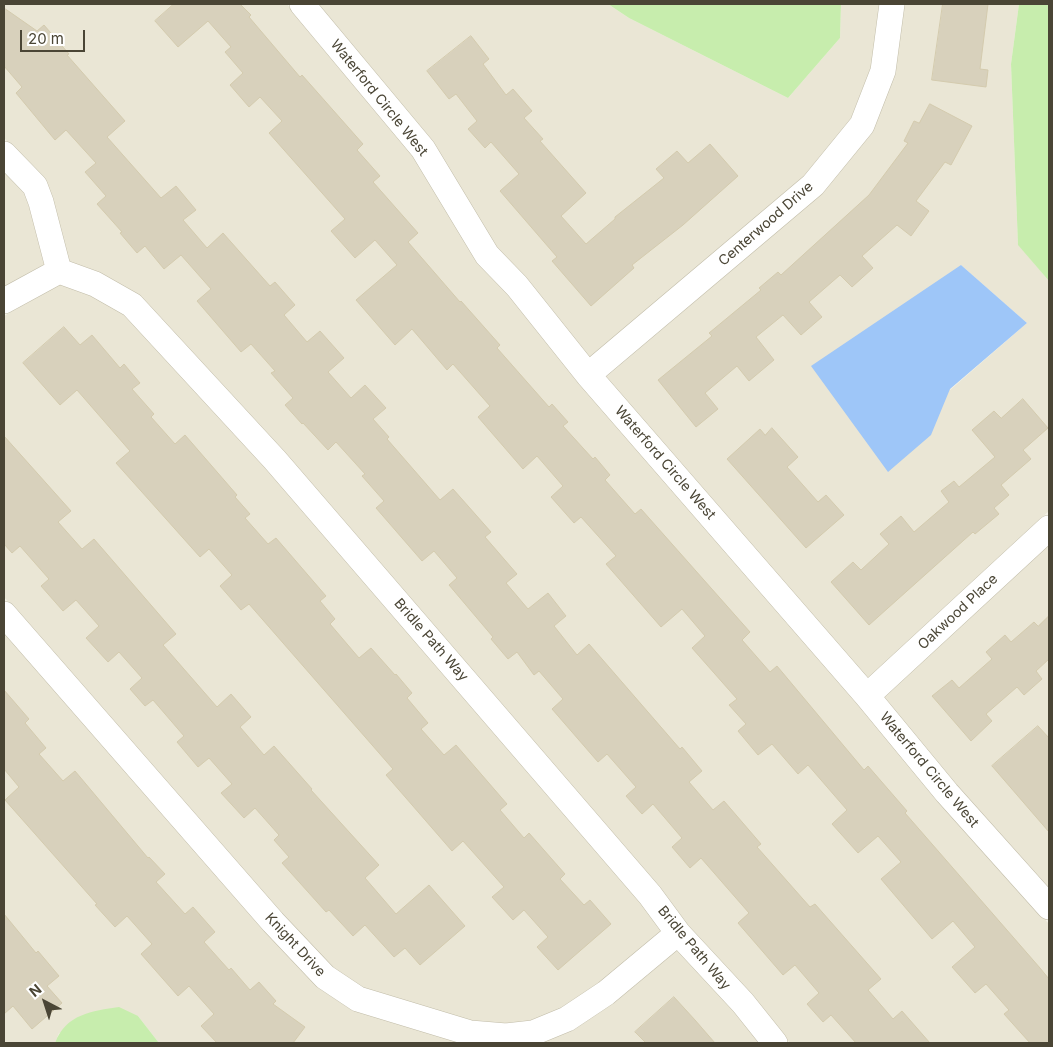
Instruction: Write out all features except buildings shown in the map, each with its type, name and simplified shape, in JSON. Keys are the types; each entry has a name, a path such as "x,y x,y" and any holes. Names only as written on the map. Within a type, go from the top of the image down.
{"street":[{"name":"Waterford Circle West","path":"302,4 423,150 487,255 517,286 588,376 867,696 947,793 1049,907"},
{"name":"Centerwood Drive","path":"588,376 813,185 862,125 883,71 892,4"},
{"path":"4,154 35,186 59,270 4,301"},
{"name":"Bridle Path Way","path":"59,270 94,284 132,305 274,460 644,887 678,933 743,1004 775,1043"},
{"name":"Oakwood Place","path":"867,696 1049,528"},
{"name":"Knight Drive","path":"4,614 273,922 325,977 358,999 470,1033 506,1036 533,1033 567,1019 606,993 678,933"}],"shaded area":[{"path":"4,4 287,4 414,156 509,294 939,800 1049,924 1049,1043 790,1043 751,996 687,926 283,452 68,262 43,178 4,138"},
{"path":"316,4 608,4 629,18 788,98 840,38 841,4 880,4 871,67 851,118 804,176 589,359 496,248"},
{"path":"904,4 1019,4 1011,64 1018,244 1049,281 1049,511 867,679 605,378 821,194 871,133 894,74","holes":["961,265 1027,323 950,390"]},
{"path":"4,170 25,192 45,264 4,287"},
{"path":"61,284 91,295 126,314 266,467 641,902 662,930 599,983 561,1009 529,1021 504,1024 471,1021 362,988 332,968 282,915 4,597 4,316"},
{"path":"1049,545 1049,890 956,786 883,698"},
{"path":"4,630 317,985 464,1043 159,1043 138,1016 59,1033 55,1043 4,1043"},
{"path":"678,949 761,1043 539,1043 575,1029 614,1003"}],"green space":[{"path":"608,4 841,4 840,38 788,98 629,18"},
{"path":"1019,4 1049,4 1049,281 1018,245 1011,64"},
{"path":"119,1007 138,1016 159,1043 55,1043 60,1033 73,1020 99,1010"}],"water":[{"path":"961,265 1027,323 950,389 931,435 888,472 811,366"}]}
